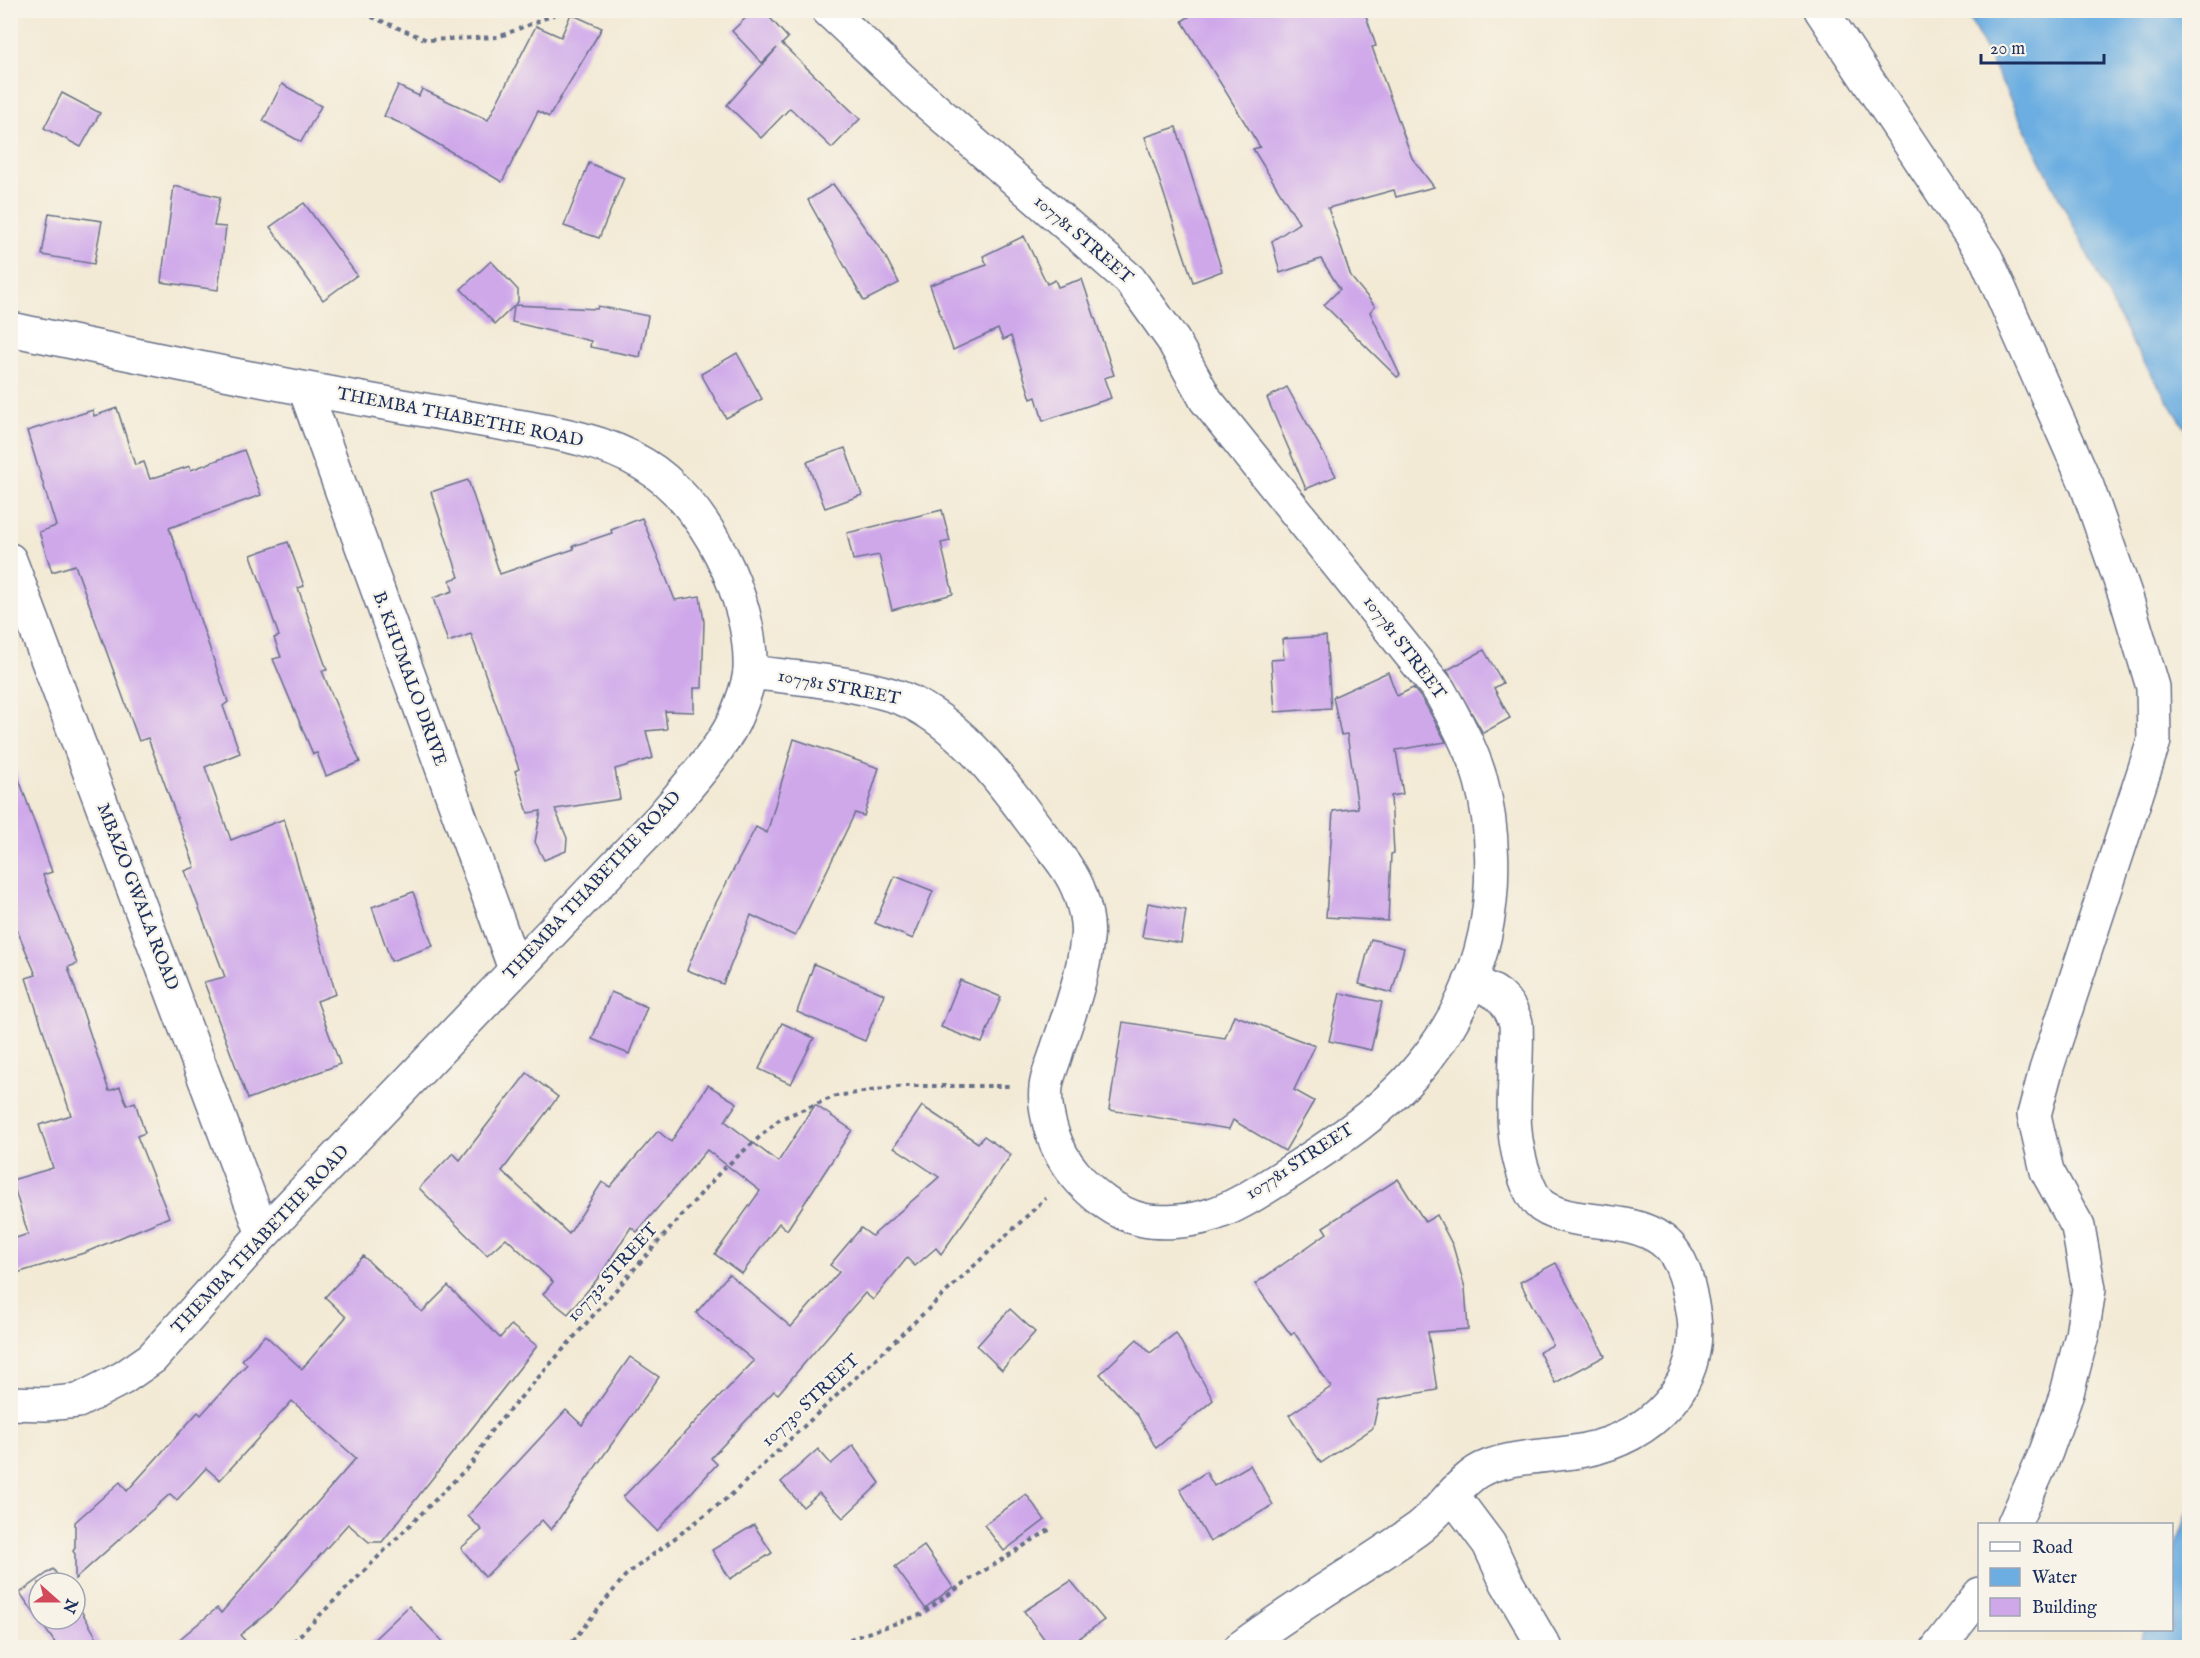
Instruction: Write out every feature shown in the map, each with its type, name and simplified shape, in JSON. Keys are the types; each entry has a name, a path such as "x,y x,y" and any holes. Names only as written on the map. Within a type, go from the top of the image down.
{"street":[{"name":"107781 STREET","path":"750,672 834,684 913,703 956,731 981,758 1068,870 1080,892 1087,919 1087,939 1074,998 1046,1086 1052,1130 1057,1145 1073,1172 1112,1208 1146,1221 1195,1219 1214,1215 1263,1189 1365,1119 1413,1076 1429,1057 1456,1013 1470,982 1486,930 1492,880 1481,782 1465,739 1439,690 1206,400 1173,340 1130,280 914,91 828,10"},
{"path":"1821,10 1986,258 2087,486 2126,597 2153,687 2154,741 2046,1070 2034,1115 2047,1171 2078,1227 2089,1288 2082,1335 2067,1393 2046,1452 2014,1523"},
{"name":"THEMBA THABETHE ROAD","path":"10,329 305,389 555,433 613,449 645,464 669,484 717,546 740,596 748,636 750,672 734,722 700,771 627,855 515,969 263,1234 152,1358 123,1378 78,1401 45,1404 10,1402"},
{"name":"B. KHUMALO DRIVE","path":"305,389 515,969"},
{"name":"MBAZO GWALA ROAD","path":"10,560 263,1234"},
{"path":"1240,1647 1352,1570 1416,1530 1438,1513 1478,1471 1495,1464 1587,1450 1617,1441 1649,1421 1681,1389 1689,1373 1695,1342 1688,1284 1677,1258 1662,1240 1619,1223 1553,1212 1533,1197 1518,1158 1513,1129 1516,1023 1512,1010 1495,990 1470,982"},
{"path":"1453,1496 1489,1544 1507,1583 1545,1647"},
{"path":"1938,1647 1978,1597"}],"path":[{"path":"355,10 427,40 498,37 566,10"},
{"name":"107732 STREET","path":"287,1647 472,1462 491,1431 722,1171 780,1119 836,1096 904,1086 1046,1086"},
{"name":"107730 STREET","path":"567,1647 625,1576 730,1496 1073,1172"},
{"path":"824,1647 920,1615 966,1582 1052,1528"}],"water":[{"path":"1966,11 2180,11 2189,24 2189,434 2132,343"},
{"path":"2189,1509 2189,1647 2138,1647 2145,1631 2173,1631 2173,1554"}],"building":[{"path":"754,10 763,10 788,38 782,44 860,119 832,148 790,108 761,138 727,105 777,48 762,63 732,31"},
{"path":"1199,10 1364,10 1376,46 1372,47 1412,158 1434,187 1396,197 1394,190 1328,208 1351,277 1375,306 1370,312 1400,375 1397,377 1324,305 1340,289 1321,259 1280,273 1272,241 1299,223 1253,149 1260,147 1182,21"},
{"path":"571,14 602,28 549,117 538,111 502,182 409,127 384,116 398,86 419,96 422,89 488,120 536,26 561,37"},
{"path":"282,84 321,106 301,142 263,121"},
{"path":"62,93 100,113 81,147 44,128"},
{"path":"1176,127 1222,271 1193,282 1145,137"},
{"path":"589,163 624,178 599,238 564,226"},
{"path":"833,184 884,254 899,283 864,301 808,200"},
{"path":"174,186 220,197 214,226 226,227 218,290 161,282"},
{"path":"304,203 357,275 323,300 270,227"},
{"path":"49,213 102,221 94,264 42,255"},
{"path":"1024,236 1047,284 1055,280 1058,287 1082,279 1114,375 1104,378 1111,398 1043,421 1036,397 1031,399 1011,336 1003,340 998,329 953,350 930,285 987,265 983,256"},
{"path":"491,261 518,290 518,302 515,305 597,309 598,306 648,316 640,357 590,347 591,341 512,322 514,306 495,324 461,289"},
{"path":"737,353 762,399 726,418 701,374"},
{"path":"1287,387 1336,476 1306,489 1267,398"},
{"path":"117,408 135,465 144,462 150,479 190,466 191,470 244,450 261,495 169,528 228,702 223,706 240,753 205,767 231,840 284,819 336,994 317,1001 340,1064 248,1099 204,982 225,977 185,871 195,867 148,738 139,741 75,565 52,572 39,532 56,526 27,431 93,410 94,416"},
{"path":"845,448 862,495 825,508 807,462"},
{"path":"468,480 500,574 574,549 573,546 612,533 611,530 642,518 675,600 700,596 704,622 702,688 694,688 694,712 665,711 667,729 646,731 653,758 615,769 620,799 555,809 567,838 566,851 544,860 535,842 541,811 528,813 515,771 519,769 471,634 448,642 433,598 453,591 450,580 459,577 431,492"},
{"path":"942,510 950,541 941,543 953,594 892,610 879,555 853,560 847,533"},
{"path":"288,542 304,586 298,588 327,670 322,671 360,762 326,776 317,753 313,754 273,659 281,657 274,638 279,636 251,555"},
{"path":"1326,636 1331,708 1275,712 1271,660 1284,659 1282,639"},
{"path":"1484,650 1503,683 1494,688 1510,718 1483,733 1447,670"},
{"path":"1388,672 1397,696 1413,688 1423,700 1446,742 1396,750 1403,794 1391,796 1394,853 1391,854 1388,921 1326,917 1333,811 1358,808 1347,734 1341,735 1333,697"},
{"path":"794,739 879,768 864,816 855,813 795,936 751,915 723,984 687,970 709,916 756,827 767,833"},
{"path":"15,768 52,872 43,875 77,964 68,967 109,1091 120,1087 127,1105 135,1102 145,1133 137,1136 169,1217 84,1253 10,1275 10,1240 28,1234 12,1180 53,1168 39,1125 71,1115 26,978 36,975 10,913 10,769"},
{"path":"895,876 933,891 913,939 875,923"},
{"path":"413,892 433,946 391,961 372,907"},
{"path":"1148,903 1186,910 1181,943 1142,937"},
{"path":"1371,939 1404,948 1392,993 1359,984"},
{"path":"814,964 884,994 865,1041 797,1012"},
{"path":"960,980 1001,997 982,1043 941,1027"},
{"path":"611,992 647,1007 629,1054 592,1039"},
{"path":"1340,993 1382,1002 1371,1050 1329,1041"},
{"path":"1234,1015 1315,1046 1294,1090 1314,1101 1285,1151 1233,1120 1229,1129 1109,1110 1123,1022 1225,1038"},
{"path":"782,1023 814,1038 791,1084 759,1069"},
{"path":"527,1073 558,1097 502,1171 569,1234 602,1182 610,1187 658,1131 671,1142 708,1085 737,1103 725,1121 778,1162 815,1105 852,1130 787,1230 779,1223 742,1274 715,1254 760,1191 707,1150 637,1232 631,1227 599,1277 568,1314 543,1294 553,1282 506,1238 487,1255 419,1188 453,1153 460,1160"},
{"path":"922,1106 978,1143 984,1136 1011,1155 941,1254 936,1248 915,1266 907,1258 873,1300 865,1293 778,1394 774,1391 711,1458 717,1464 657,1531 623,1497 754,1361 696,1313 729,1274 791,1327 839,1272 830,1265 861,1228 872,1236 939,1177 894,1147"},
{"path":"1398,1179 1425,1222 1437,1215 1453,1246 1465,1288 1468,1329 1428,1332 1437,1390 1379,1400 1373,1428 1321,1463 1289,1415 1331,1387 1294,1332 1291,1335 1255,1284 1327,1233 1323,1227"},
{"path":"363,1256 422,1312 448,1286 500,1338 511,1325 537,1346 382,1542 369,1542 348,1524 271,1610 240,1635 251,1647 170,1647 217,1608 221,1613 356,1458 292,1401 220,1480 206,1468 177,1500 170,1494 84,1571 75,1571 73,1551 75,1522 120,1482 127,1491 198,1412 201,1415 247,1364 242,1360 265,1335 302,1369 346,1317 325,1297"},
{"path":"1556,1263 1605,1356 1555,1383 1539,1352 1553,1345 1520,1282"},
{"path":"1010,1309 1035,1332 1002,1370 977,1346"},
{"path":"1176,1333 1213,1400 1156,1448 1138,1416 1100,1374 1137,1339 1150,1353"},
{"path":"630,1357 659,1377 551,1530 542,1520 485,1577 461,1548 482,1530 468,1516 566,1410 582,1425"},
{"path":"853,1445 880,1483 843,1518 819,1493 803,1507 781,1482 818,1449 831,1464"},
{"path":"1250,1465 1273,1505 1210,1542 1180,1489 1206,1472 1214,1486"},
{"path":"1026,1494 1045,1520 1004,1551 984,1525"},
{"path":"754,1525 772,1553 730,1579 712,1550"},
{"path":"924,1546 953,1587 925,1608 895,1567"},
{"path":"1071,1581 1104,1620 1067,1647 1050,1647 1024,1611"},
{"path":"27,1588 27,1603 20,1593"},
{"path":"409,1606 448,1647 366,1647"},
{"path":"87,1621 102,1647 58,1647 47,1631 87,1631"}]}
